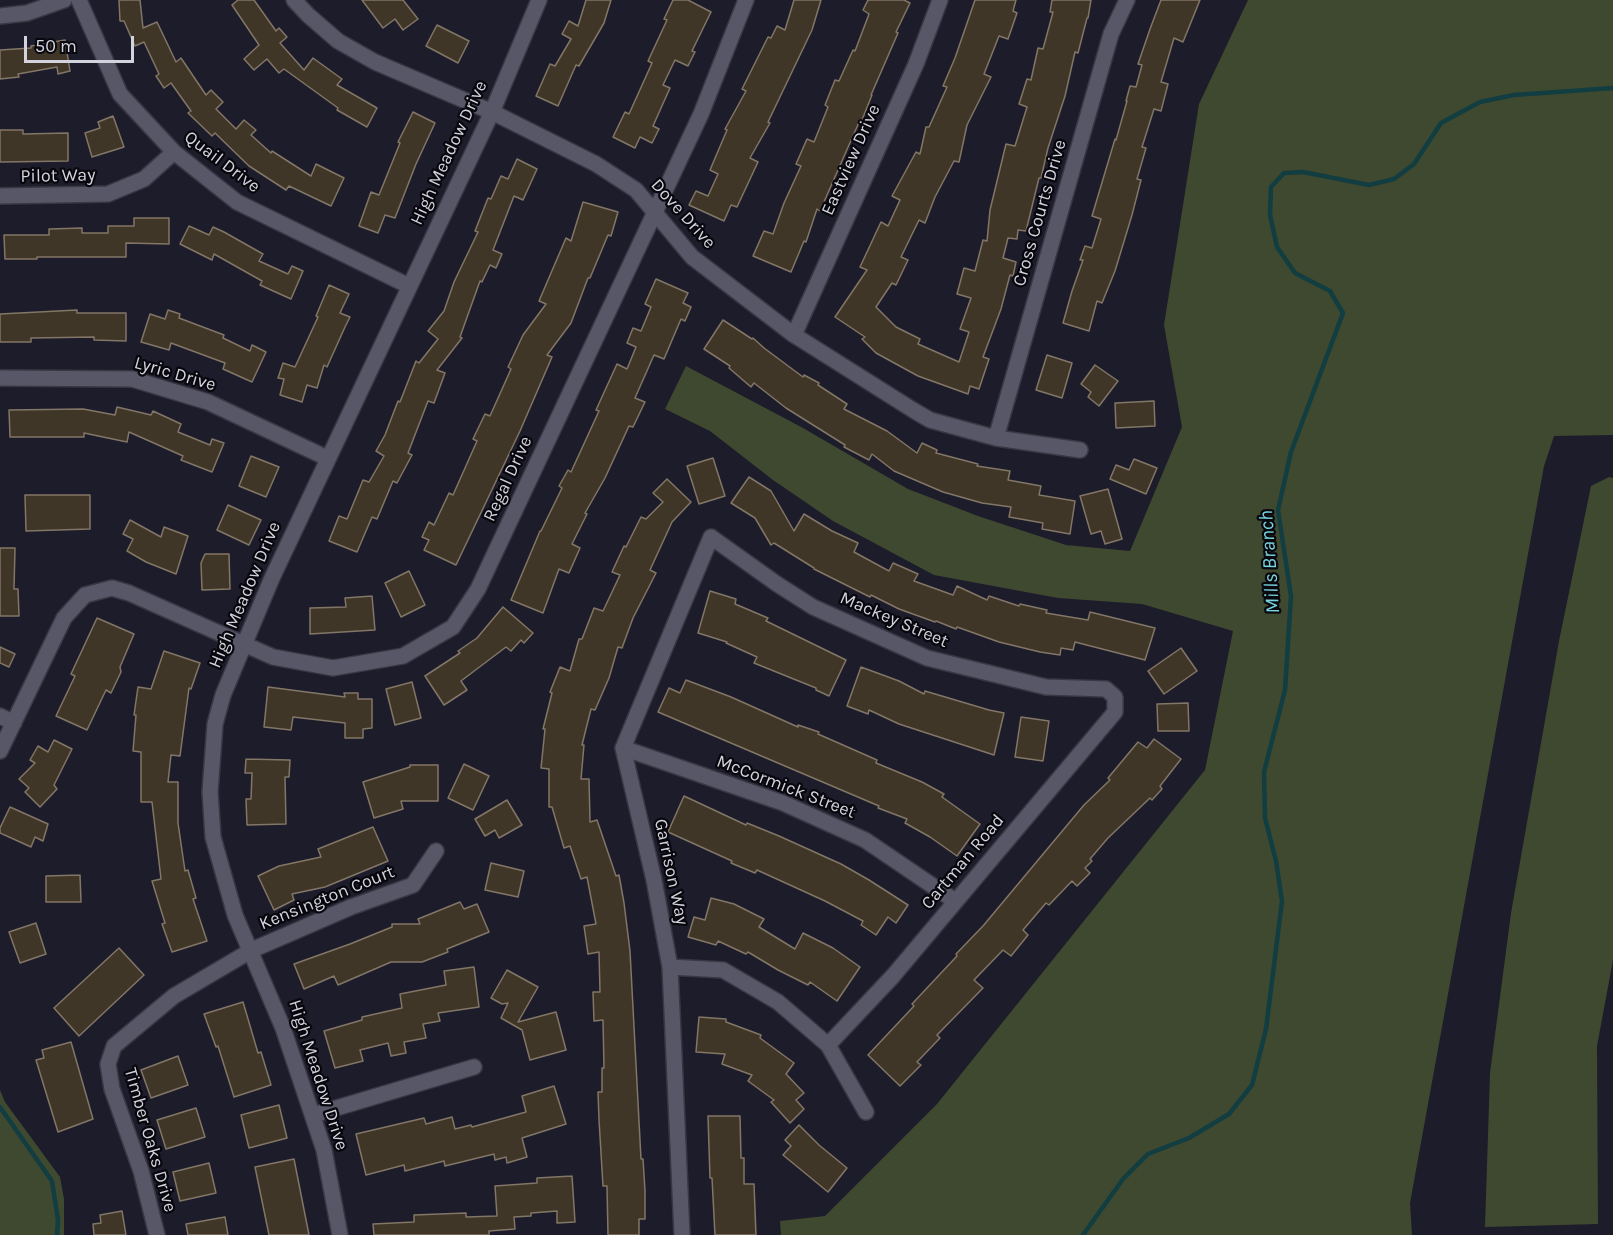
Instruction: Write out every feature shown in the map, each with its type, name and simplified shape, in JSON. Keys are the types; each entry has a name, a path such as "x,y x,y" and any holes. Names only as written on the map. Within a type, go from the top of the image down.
{"street":[{"path":"0,16 27,13 64,0"},
{"name":"Quail Drive","path":"79,0 120,94 174,152 237,202 409,286"},
{"name":"Dove Drive","path":"294,0 338,41 375,63 492,112 596,164 636,189 692,257 794,335 930,420 996,438 1080,450"},
{"name":"High Meadow Drive","path":"340,1235 324,1150 283,1028 252,950 235,915 213,837 210,792 215,724 224,695 272,578 492,112 540,0"},
{"name":"Regal Drive","path":"7,720 64,618 85,595 112,588 129,593 273,657 333,668 403,656 453,627 478,589 655,213 701,114 746,0"},
{"name":"Eastview Drive","path":"794,335 916,64 940,0"},
{"name":"Cross Courts Drive","path":"996,438 1111,34 1127,0"},
{"name":"Pilot Way","path":"0,196 108,194 144,179 174,152"},
{"name":"Lyric Drive","path":"0,378 132,379 208,402 327,458"},
{"name":"Mackey Street","path":"623,748 711,537 813,607 927,658 1046,687 1106,689 1112,692 1114,697"},
{"name":"Cartman Road","path":"828,1045 893,976 1115,712 1114,697"},
{"path":"0,751 7,720"},
{"name":"McCormick Street","path":"623,748 783,803 866,840 955,901"},
{"name":"Garrison Way","path":"623,748 654,880 670,967 682,1235"},
{"name":"Kensington Court","path":"252,950 351,907 413,885 436,851"},
{"name":"Timber Oaks Drive","path":"157,1235 141,1171 112,1089 108,1064 114,1046 174,996 252,950"},
{"path":"670,967 723,970 778,1002 828,1045 866,1112"},
{"path":"312,1115 474,1068"}],"green space":[{"path":"1248,0 1613,0 1613,435 1554,436 1544,466 1410,1203 1412,1235 781,1235 780,1221 825,1216 937,1104 1205,770 1233,631 1142,604 1058,598 934,575 833,521 773,480 710,431 665,409 686,366 803,428 908,489 978,516 1066,545 1130,551 1182,427 1164,325 1199,104"},
{"path":"1609,477 1613,478 1613,960 1597,1046 1598,1224 1485,1227 1490,1073 1511,913 1559,641 1591,486"},
{"path":"0,1090 5,1102 60,1177 64,1199 64,1235 0,1235"}],"building":[{"path":"119,0 140,0 143,28 157,22 176,62 181,58 206,95 211,90 223,102 216,109 236,129 244,120 256,130 251,135 271,153 272,151 311,176 316,164 344,178 331,206 289,186 286,190 249,166 215,133 212,136 188,113 191,111 171,83 164,88 156,76 159,74 144,42 135,46 124,21 120,21"},
{"path":"238,0 254,0 276,31 279,28 287,37 280,43 304,70 313,58 342,79 337,85 377,108 367,127 337,110 338,108 284,69 279,73 267,59 254,70 244,59 259,45 232,5"},
{"path":"362,0 403,0 418,19 403,30 395,19 383,28"},
{"path":"586,0 611,0 604,23 579,66 576,65 558,106 536,96 550,64 555,66 571,39 562,34 569,21 578,26"},
{"path":"673,0 688,0 711,12 692,51 695,52 688,66 675,60 663,85 670,88 653,126 659,129 652,143 640,137 635,148 613,137 625,112 629,114 652,63 648,61 667,20 664,19"},
{"path":"794,0 821,0 812,30 768,122 770,123 750,158 758,162 737,207 731,205 724,221 689,205 696,191 708,196 718,174 710,170 727,130 725,129 746,91 742,89 768,37 771,38 777,26 785,30"},
{"path":"868,0 904,0 910,3 896,32 898,33 862,120 860,120 820,211 817,209 806,242 804,241 791,272 753,256 764,231 773,234 801,166 796,164 807,139 814,142 828,107 825,105 835,80 839,81 853,50 855,51 869,14 863,10"},
{"path":"975,0 1016,0 1013,11 1017,13 1008,39 999,36 984,74 991,77 967,125 959,162 954,161 935,197 925,223 919,220 901,257 908,260 896,285 892,283 876,307 896,327 920,339 918,344 959,362 969,332 960,329 971,298 957,294 964,268 975,271 983,240 987,241 990,210 1006,144 1015,146 1027,107 1019,104 1027,79 1031,80 1038,48 1043,49 1053,12 1050,12 1052,0 1091,0 1088,18 1078,53 1075,52 1065,96 1041,178 1039,178 1026,231 1018,230 1017,239 1008,238 1003,258 1016,262 983,357 989,359 979,389 970,386 968,394 918,376 876,353 862,339 865,337 835,317 867,270 860,267 881,222 888,226 900,200 892,196 916,152 920,154 926,127 929,127 947,87 943,86"},
{"path":"1161,0 1200,0 1183,42 1174,38 1161,82 1168,84 1161,111 1154,109 1142,147 1146,148 1137,179 1141,180 1132,215 1115,271 1102,303 1097,301 1089,331 1063,323 1083,260 1080,260 1085,246 1092,248 1101,219 1092,216 1130,86 1136,87 1142,65 1138,64"},
{"path":"437,25 469,41 458,63 426,46"},
{"path":"65,40 70,71 58,74 57,67 18,74 19,77 0,79 0,50 31,48 31,46"},
{"path":"413,112 435,123 395,218 385,215 378,233 359,226 371,192 379,195 400,143 398,142"},
{"path":"113,116 124,147 92,157 85,133 100,128 98,122"},
{"path":"0,130 23,130 23,134 68,133 68,161 0,162"},
{"path":"517,159 537,169 523,200 514,196 493,250 502,254 496,268 490,265 482,282 480,281 460,337 462,338 437,370 445,373 434,403 428,401 408,453 412,455 397,483 393,481 377,519 372,517 357,552 329,541 339,516 347,519 363,480 369,482 384,456 376,451 398,401 400,402 416,361 419,363 438,339 428,331 444,311 454,282 478,232 475,231 488,198 491,199 501,176 508,179"},
{"path":"583,202 618,212 611,236 608,235 590,278 588,278 571,323 547,355 552,357 520,431 456,565 424,550 429,540 422,537 429,522 434,525 449,493 453,495 477,441 473,439 485,414 490,416 511,369 508,367 523,335 546,304 539,301 566,238 571,241"},
{"path":"134,218 169,218 169,244 126,243 126,257 5,259 4,235 49,235 49,229 82,228 82,233 108,233 108,226 134,226"},
{"path":"189,226 209,235 213,227 224,232 263,254 259,261 288,274 292,266 303,271 291,299 260,285 262,281 214,254 212,260 180,244"},
{"path":"656,279 688,293 683,303 691,307 685,321 681,319 664,359 654,355 635,398 645,402 633,427 629,426 605,478 585,513 587,514 572,544 580,548 569,573 559,569 543,613 511,600 540,531 562,488 559,486 568,470 571,472 599,411 596,410 617,364 627,369 636,347 627,343 633,328 641,331 651,307 645,304"},
{"path":"329,285 349,294 340,313 350,317 327,367 324,365 317,388 307,385 302,402 280,395 284,379 278,378 283,363 295,367 318,317 316,316"},
{"path":"77,310 77,313 126,313 126,341 94,340 94,337 31,338 31,342 0,342 0,314"},
{"path":"168,310 180,314 179,318 224,335 223,338 250,351 252,345 266,352 252,382 223,369 225,363 171,343 169,350 141,342 150,314 165,319"},
{"path":"723,320 753,338 803,377 804,375 819,383 818,385 847,404 844,409 887,431 917,453 922,443 937,450 936,453 978,464 977,466 1010,471 1008,480 1041,486 1039,495 1075,501 1070,534 1042,529 1043,523 1009,517 1011,507 982,503 943,492 894,471 872,454 869,460 844,447 845,445 786,408 754,383 751,387 729,368 730,366 704,349"},
{"path":"1047,355 1072,363 1062,398 1036,390"},
{"path":"1095,365 1118,381 1099,406 1088,397 1091,392 1081,384"},
{"path":"1154,401 1155,426 1116,428 1115,403"},
{"path":"117,407 151,415 153,411 181,424 178,432 210,445 212,439 224,443 212,472 181,460 183,456 129,432 127,442 84,433 84,437 10,437 9,410 83,409 115,415"},
{"path":"251,456 279,467 266,497 239,486"},
{"path":"713,458 725,496 699,504 687,466"},
{"path":"1134,459 1157,468 1146,494 1110,479 1116,465 1129,470"},
{"path":"749,477 771,491 794,531 804,514 858,543 854,552 889,571 893,563 918,574 914,581 953,595 957,586 987,600 989,596 1019,606 1020,604 1047,610 1046,613 1088,620 1090,612 1155,628 1145,660 1075,642 1073,650 1061,648 1060,655 1040,652 999,642 957,627 956,629 899,609 871,595 870,597 814,569 774,543 771,545 755,518 731,503"},
{"path":"667,479 691,502 672,522 650,570 656,573 633,618 622,648 618,647 609,678 595,710 591,709 582,745 584,745 581,779 589,779 590,822 597,820 616,876 619,875 624,903 630,951 641,1159 643,1159 645,1191 645,1219 639,1219 639,1235 608,1235 607,1186 603,1186 598,1092 602,1092 602,1068 604,1068 603,1020 594,1021 593,992 600,992 599,952 588,954 584,926 596,924 587,877 581,879 570,846 564,848 552,807 549,807 549,769 541,768 545,729 543,729 552,693 550,692 560,667 570,671 579,639 582,639 594,608 603,611 620,575 612,572 624,546 626,547 641,517 646,519 663,502 653,493"},
{"path":"1108,489 1122,539 1105,544 1101,531 1091,534 1080,496"},
{"path":"25,495 90,495 90,529 26,531"},
{"path":"228,505 261,520 249,545 217,530"},
{"path":"130,520 161,537 164,527 188,536 176,574 146,562 127,551 133,539 123,534"},
{"path":"0,548 15,548 14,589 18,589 19,616 0,616"},
{"path":"205,554 229,554 230,589 202,590 201,563"},
{"path":"409,571 425,605 401,617 385,583"},
{"path":"710,591 736,599 735,604 768,618 766,621 846,660 829,696 816,688 754,663 757,657 727,642 698,633"},
{"path":"372,596 375,630 310,634 310,608 346,607 345,598"},
{"path":"503,607 533,633 524,643 521,640 511,651 506,647 461,681 467,690 444,705 425,676 460,653 458,651 477,638"},
{"path":"97,618 134,634 111,693 106,690 87,730 56,716 75,676 71,674"},
{"path":"0,647 15,654 9,667 0,663"},
{"path":"1181,648 1197,671 1164,694 1148,671"},
{"path":"164,651 200,663 191,689 189,688 180,756 171,755 168,782 178,782 178,823 185,871 188,870 196,898 193,899 207,941 172,952 162,924 165,923 152,881 161,879 152,802 141,802 141,752 133,751 136,715 134,715 138,687 151,689"},
{"path":"861,667 899,681 924,694 925,691 1004,713 994,755 899,724 869,710 868,714 847,706"},
{"path":"686,680 798,727 798,725 819,732 818,734 877,760 876,763 922,782 944,794 942,797 980,824 957,856 905,823 907,819 658,712 669,688 680,693"},
{"path":"412,682 421,718 395,725 386,689"},
{"path":"268,687 345,697 344,693 358,693 358,699 372,699 372,728 363,729 363,738 345,738 345,723 293,717 291,730 264,727"},
{"path":"1188,703 1189,731 1158,731 1157,704"},
{"path":"1021,717 1049,721 1043,761 1015,757"},
{"path":"1154,739 1181,759 1160,786 1162,789 1108,838 1085,868 1090,873 1077,886 1072,881 1049,905 1046,903 1023,930 1028,935 1011,956 1003,950 974,980 983,988 937,1035 940,1038 917,1062 921,1065 900,1086 868,1055 914,1006 912,1004 983,926 1084,805 1110,780 1108,778 1138,742 1147,748"},
{"path":"54,740 72,749 54,785 57,789 40,807 25,792 29,788 19,779 35,763 30,760 38,746 48,752"},
{"path":"246,759 290,760 289,777 285,777 286,824 247,825 246,799 251,799 252,773 245,773"},
{"path":"464,764 489,776 473,810 448,798"},
{"path":"410,765 438,765 438,801 401,801 403,809 374,818 363,782 410,767"},
{"path":"684,796 746,825 747,823 779,836 841,864 908,905 896,923 888,917 876,935 861,925 863,921 825,901 757,870 755,873 731,863 732,861 668,832"},
{"path":"507,800 522,825 499,838 495,830 485,836 475,819"},
{"path":"10,807 48,824 43,841 35,837 31,847 0,833"},
{"path":"373,827 388,861 325,887 292,894 294,900 274,910 258,876 279,866 321,857 318,849"},
{"path":"491,863 524,871 518,897 485,890"},
{"path":"80,875 81,902 46,902 46,876"},
{"path":"711,898 734,904 764,919 759,927 795,949 803,933 833,948 860,967 837,1001 810,982 808,985 748,952 746,954 718,941 716,945 688,937 694,917 705,920"},
{"path":"460,902 464,909 477,904 489,932 422,962 391,962 338,985 334,976 304,989 294,964 392,927 392,924 420,924 418,919"},
{"path":"36,923 46,954 20,963 9,932"},
{"path":"119,948 144,975 79,1036 54,1008"},
{"path":"474,967 479,1007 438,1013 440,1021 423,1024 426,1038 404,1042 406,1053 391,1056 388,1043 360,1050 363,1061 335,1068 324,1031 362,1020 362,1017 402,1008 400,994 446,985 444,971"},
{"path":"507,970 538,987 518,1022 556,1012 566,1050 530,1060 522,1030 501,1018 508,1003 502,1004 491,998"},
{"path":"243,1002 258,1053 261,1052 271,1085 234,1097 218,1046 216,1047 204,1014"},
{"path":"699,1017 726,1019 726,1022 761,1035 760,1038 794,1063 786,1074 804,1093 796,1100 804,1109 790,1123 771,1102 774,1100 748,1081 752,1075 722,1064 725,1054 696,1052"},
{"path":"71,1042 93,1119 58,1132 36,1060 44,1058 42,1050"},
{"path":"178,1056 188,1085 151,1098 141,1070"},
{"path":"554,1086 566,1124 522,1138 527,1157 507,1163 506,1157 495,1160 494,1154 445,1166 444,1161 405,1171 404,1165 366,1175 356,1134 424,1118 426,1124 452,1117 455,1129 471,1125 472,1127 526,1112 522,1096"},
{"path":"279,1105 287,1138 249,1148 241,1115"},
{"path":"196,1108 205,1137 166,1149 157,1120"},
{"path":"708,1116 740,1116 744,1184 754,1184 756,1235 715,1235"},
{"path":"799,1125 847,1168 828,1192 783,1155 791,1146 785,1140"},
{"path":"294,1159 309,1235 269,1235 255,1167"},
{"path":"209,1163 216,1193 180,1201 173,1172"},
{"path":"572,1176 575,1222 557,1223 557,1211 514,1217 515,1229 489,1231 489,1235 374,1235 373,1224 414,1222 414,1215 466,1213 466,1217 497,1216 495,1186 537,1183 537,1178"},
{"path":"122,1211 126,1235 94,1235 93,1224 101,1223 100,1215"},
{"path":"225,1217 228,1235 188,1235 186,1224"}],"waterway":[{"name":"Mills Branch","path":"1083,1235 1123,1179 1148,1154 1189,1138 1229,1114 1252,1085 1266,1029 1282,901 1276,861 1265,818 1264,772 1285,690 1291,596 1278,510 1291,452 1343,313 1330,291 1295,273 1277,247 1270,215 1271,187 1284,173 1303,172 1369,185 1394,179 1414,164 1441,123 1480,102 1514,95 1613,88"},
{"path":"0,1107 52,1181 58,1220 57,1235"}]}
